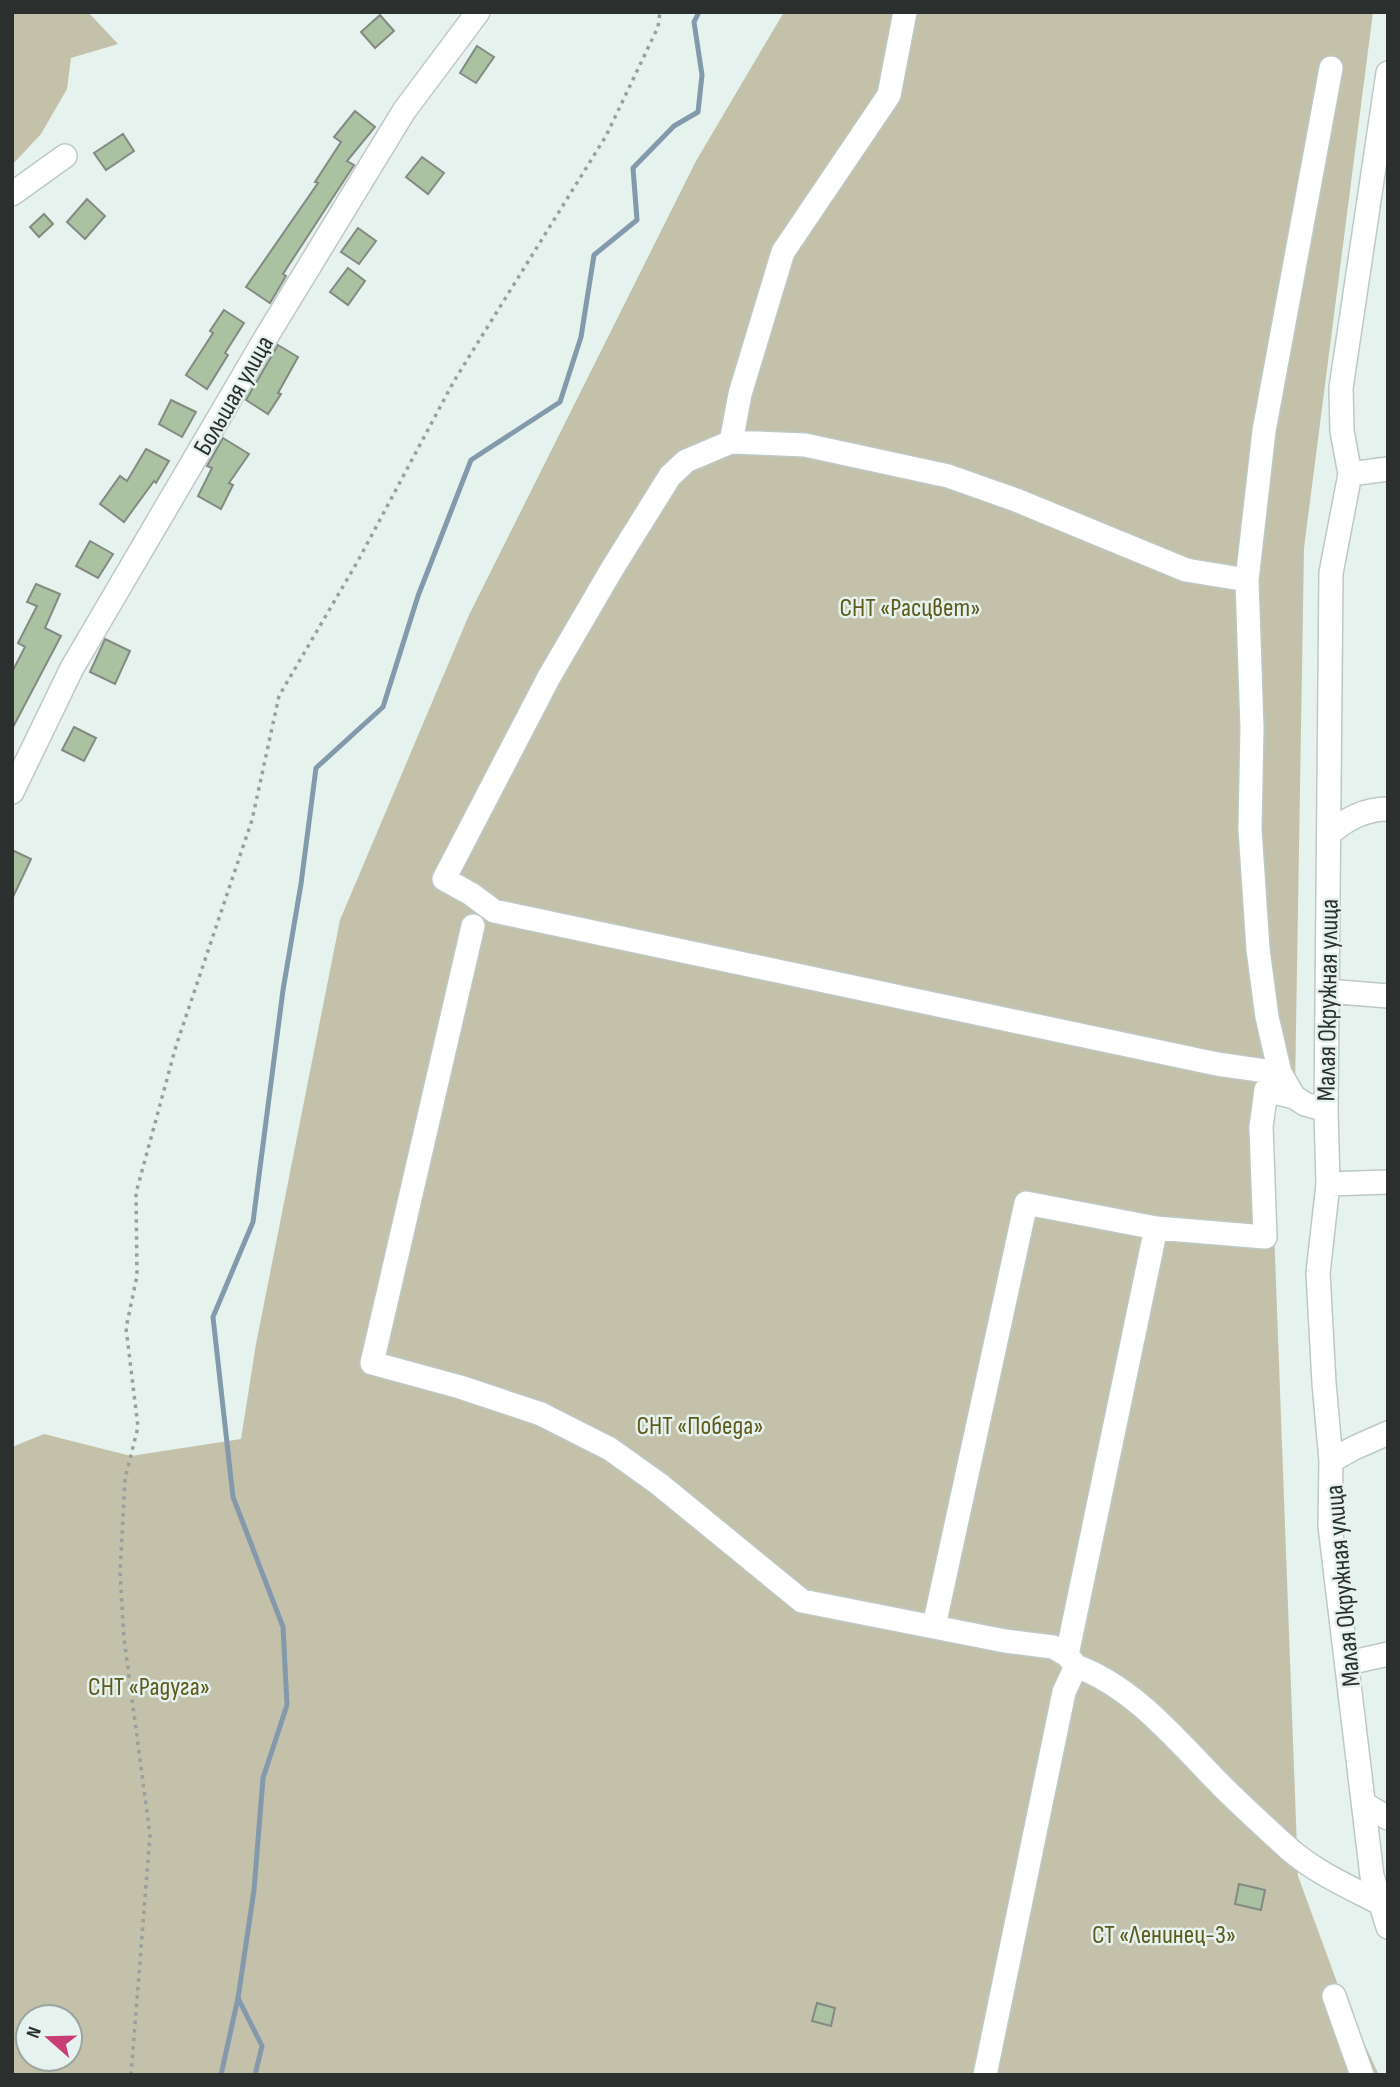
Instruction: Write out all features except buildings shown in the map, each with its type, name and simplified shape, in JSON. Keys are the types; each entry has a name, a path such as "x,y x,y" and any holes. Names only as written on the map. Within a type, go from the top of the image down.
{"street":[{"name":"Большая улица","path":"12,792 72,668 272,328 404,111 478,12"},
{"path":"731,442 740,394 783,251 888,95 905,12"},
{"path":"1294,1097 1280,1073 1267,1017 1258,949 1250,829 1252,728 1247,580 1264,431 1331,68"},
{"name":"Малая Окружная улица","path":"1388,74 1341,388 1342,431 1350,474 1331,573 1326,1110 1328,1184 1318,1273 1331,1461 1330,1526 1372,1876 1388,1927"},
{"path":"12,194 65,156"},
{"path":"1247,580 1186,570 1016,500 948,476 806,445 731,442 686,461 670,476 611,569 549,677 444,879 494,911 1217,1064 1280,1073"},
{"path":"1350,474 1388,469"},
{"path":"1330,833 1349,818 1388,808"},
{"path":"473,926 372,1363 541,1413 610,1449 659,1484 802,1601 1005,1641 1053,1647 1129,1696 1176,1737 1216,1780 1291,1850 1319,1871 1380,1903"},
{"path":"1327,991 1388,996"},
{"path":"934,1626 1026,1203 1156,1228 1265,1237 1261,1127 1266,1090 1294,1097 1305,1104 1326,1110"},
{"path":"1328,1184 1388,1182"},
{"path":"985,2075 1071,1660 1156,1228"},
{"path":"1331,1461 1388,1433"},
{"path":"1348,1663 1388,1654"},
{"path":"1364,1804 1388,1818"},
{"path":"1334,1996 1362,2075"}],"path":[{"path":"131,2075 150,1835 124,1638 120,1573 125,1479 138,1427 126,1328 137,1276 136,1193 176,1046 252,820 279,696 359,559 454,381 606,136 658,27 660,12"}],"green space":[{"path":"12,12 88,12 118,44 71,58 67,89 41,134 12,165"},
{"path":"784,12 1373,12 1304,548 1295,1089 1275,1087 1270,1121 1298,1876 1342,1996 1379,2075 12,2075 12,1447 44,1434 131,1456 241,1439 256,1344 340,920 469,615 696,161"}],"waterway":[{"path":"221,2075 238,1998 254,1890 263,1778 287,1705 283,1627 233,1497 213,1317 253,1222 283,990 301,884 316,768 383,707 418,596 471,460 560,402 581,337 594,255 637,220 633,168 674,126 698,112 702,75 694,22 699,12"},
{"path":"238,1998 262,2046 255,2075"}],"park label":[{"name":"СНТ «Расцвет»","path":"910,607"},
{"name":"СНТ «Победа»","path":"700,1425"},
{"name":"СНТ «Радуга»","path":"149,1686"},
{"name":"СТ «Ленинец-3»","path":"1164,1934"}]}
